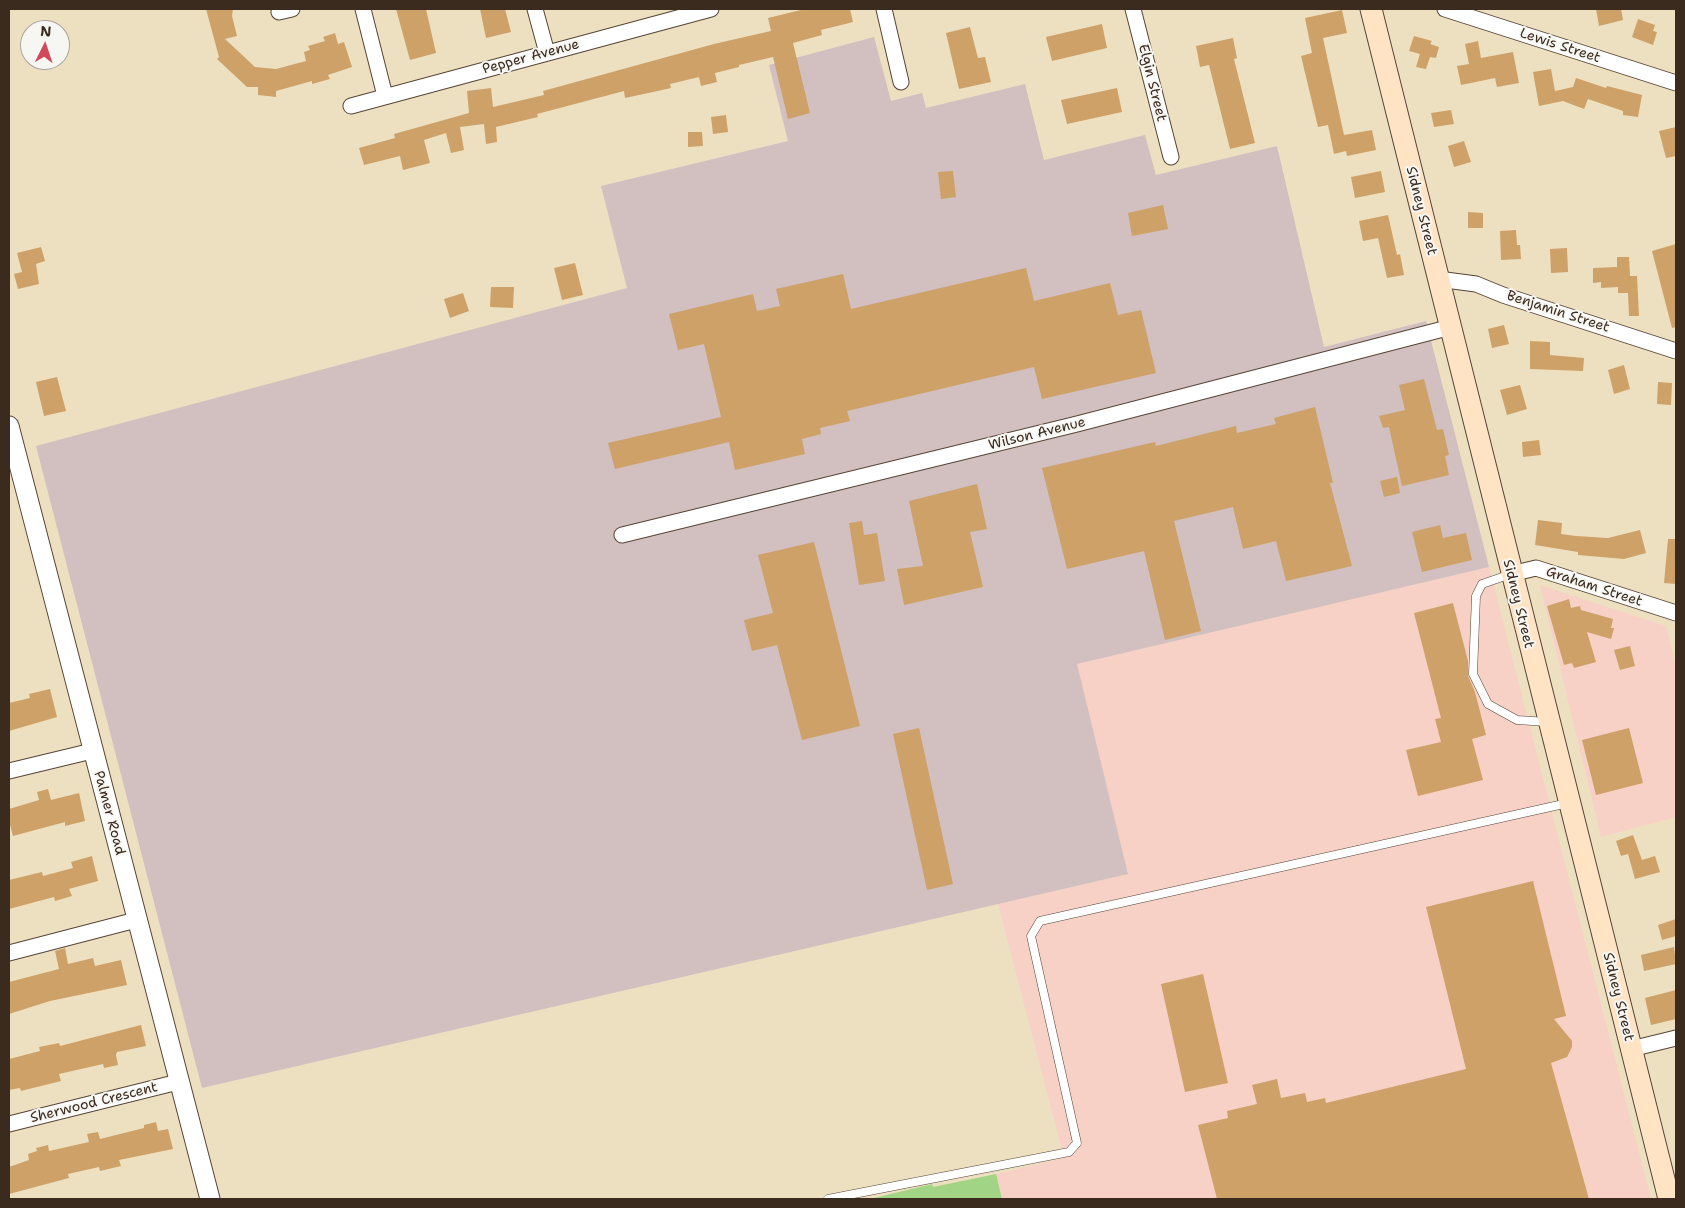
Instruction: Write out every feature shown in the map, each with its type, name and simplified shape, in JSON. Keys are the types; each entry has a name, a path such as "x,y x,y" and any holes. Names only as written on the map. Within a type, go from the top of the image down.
{"main road":[{"name":"Sidney Street","path":"1371,9 1568,802 1669,1199"}],"street":[{"path":"363,9 385,96"},
{"path":"535,9 547,53"},
{"name":"Pepper Avenue","path":"351,106 693,11 711,9"},
{"path":"884,9 901,82"},
{"name":"Elgin Street","path":"1133,9 1171,157"},
{"name":"Lewis Street","path":"1445,9 1676,83"},
{"name":"Benjamin Street","path":"1438,278 1476,284 1503,295 1676,351"},
{"name":"Wilson Avenue","path":"622,535 1078,424 1450,327"},
{"name":"Palmer Road","path":"9,430 210,1199"},
{"name":"Graham Street","path":"1511,574 1536,568 1676,613"},
{"path":"9,771 92,751"},
{"path":"9,953 136,920"},
{"path":"1631,1049 1676,1038"},
{"name":"Sherwood Crescent","path":"9,1124 178,1082"}],"lane":[{"path":"1511,574 1482,584 1476,596 1473,674 1488,704 1516,720 1548,722"},
{"path":"828,1199 1069,1152 1077,1143 1031,936 1040,921 1568,802"}],"shaded area":[{"path":"874,37 891,101 922,93 926,108 1025,84 1044,160 1145,135 1156,175 1277,146 1324,347 1426,321 1489,567 1077,664 1128,874 202,1088 36,446 627,288 601,186 788,141 769,65"},
{"path":"1489,567 1651,1199 1002,1199 996,1174 1064,1158 998,904 1128,874 1076,664"},
{"path":"1540,585 1666,626 1676,667 1676,817 1601,837"}],"green space":[{"path":"996,1174 1002,1199 870,1199 932,1184 933,1187"}],"building":[{"path":"206,9 233,9 232,16 237,36 225,39 255,67 276,69 306,61 304,52 310,50 308,46 325,41 323,37 335,33 338,44 344,42 352,67 328,75 330,79 312,84 312,81 276,91 276,97 258,95 258,87 247,87 217,59 219,57"},
{"path":"396,9 426,9 436,53 410,60"},
{"path":"480,9 505,9 511,32 486,38"},
{"path":"805,9 850,9 853,22 821,30 822,35 793,43 810,113 788,119 773,57 715,73 717,82 701,86 699,77 670,84 671,88 625,98 624,91 537,114 538,117 496,127 497,142 486,144 484,124 460,127 464,150 451,153 446,133 424,140 430,163 403,170 400,156 364,165 359,148 395,138 394,134 469,113 467,91 491,88 493,107 544,95 543,91 714,44 771,31 768,18"},
{"path":"1596,9 1621,9 1623,20 1599,26"},
{"path":"1342,10 1347,33 1323,38 1344,135 1372,130 1376,150 1347,156 1346,151 1334,154 1328,125 1318,127 1301,56 1312,53 1305,18"},
{"path":"1638,19 1655,25 1653,31 1657,32 1653,45 1632,37"},
{"path":"1102,24 1107,48 1052,61 1046,37"},
{"path":"970,27 978,58 985,57 991,82 959,89 946,33"},
{"path":"1414,36 1432,41 1430,44 1439,47 1436,58 1430,57 1426,69 1416,67 1420,54 1409,51"},
{"path":"1233,38 1237,58 1234,59 1255,143 1230,149 1209,65 1200,67 1196,46"},
{"path":"1478,41 1481,58 1513,52 1519,83 1497,87 1495,78 1461,85 1457,66 1469,64 1465,44"},
{"path":"1551,69 1555,91 1573,87 1576,78 1606,88 1607,86 1642,95 1638,117 1623,115 1623,111 1588,99 1584,109 1563,101 1539,106 1533,72"},
{"path":"1117,88 1122,112 1067,124 1061,100"},
{"path":"1451,110 1454,124 1434,127 1431,113"},
{"path":"726,115 728,132 713,134 711,117"},
{"path":"1676,127 1676,156 1666,158 1659,131"},
{"path":"688,132 702,132 703,146 688,147"},
{"path":"1464,141 1471,162 1454,167 1448,146"},
{"path":"953,171 956,197 941,199 938,172"},
{"path":"1381,171 1385,192 1355,198 1351,177"},
{"path":"1163,205 1168,229 1132,236 1128,213"},
{"path":"1468,212 1483,213 1483,228 1468,228"},
{"path":"1388,215 1397,255 1400,254 1404,275 1387,278 1378,238 1363,241 1359,221"},
{"path":"1516,230 1517,245 1520,245 1521,259 1501,260 1500,231"},
{"path":"1676,244 1676,327 1672,328 1652,251"},
{"path":"41,247 45,261 36,264 39,284 18,289 14,274 22,272 17,253"},
{"path":"1567,248 1568,272 1551,273 1550,249"},
{"path":"1617,257 1629,257 1630,276 1637,276 1639,316 1629,316 1628,293 1618,293 1618,287 1601,288 1601,282 1593,283 1593,268 1617,267"},
{"path":"575,263 583,295 562,300 554,268"},
{"path":"1026,268 1034,301 1110,283 1118,315 1141,310 1156,373 1042,399 1034,367 847,411 850,421 820,428 821,434 802,439 805,454 735,470 729,442 615,469 608,443 721,417 704,344 678,350 669,314 753,294 757,311 780,306 776,289 843,274 851,309"},
{"path":"491,287 514,287 513,308 490,307"},
{"path":"463,293 469,311 450,318 444,299"},
{"path":"1504,325 1509,344 1492,348 1488,329"},
{"path":"1530,341 1550,342 1550,355 1584,358 1583,371 1530,369"},
{"path":"1624,365 1630,389 1614,394 1608,370"},
{"path":"57,377 66,411 44,416 36,382"},
{"path":"1424,379 1437,430 1443,429 1449,455 1445,456 1449,475 1402,486 1389,427 1383,428 1379,416 1405,410 1399,385"},
{"path":"1658,382 1672,383 1671,405 1657,404"},
{"path":"1520,385 1527,409 1507,415 1500,390"},
{"path":"1315,407 1333,483 1330,483 1352,566 1286,581 1276,541 1243,549 1233,507 1174,521 1201,631 1165,640 1144,551 1067,569 1042,468 1155,442 1156,446 1236,426 1237,433 1276,424 1274,418"},
{"path":"1539,440 1541,455 1523,457 1522,442"},
{"path":"1397,477 1400,493 1384,497 1380,481"},
{"path":"977,484 987,529 970,532 983,587 904,605 897,569 923,566 909,501"},
{"path":"1538,520 1562,523 1561,534 1576,536 1608,538 1640,530 1646,553 1624,559 1578,555 1578,552 1535,545"},
{"path":"862,521 864,535 877,533 885,581 859,585 849,523"},
{"path":"1440,525 1443,538 1466,533 1472,560 1422,572 1412,532"},
{"path":"1668,539 1676,539 1676,584 1664,583"},
{"path":"814,542 860,726 802,740 777,645 752,651 744,620 773,613 758,555"},
{"path":"1569,599 1571,608 1580,606 1581,610 1613,619 1611,628 1614,628 1611,639 1587,632 1596,662 1574,668 1572,663 1564,665 1547,606"},
{"path":"1453,603 1468,661 1468,676 1475,692 1486,735 1472,739 1483,780 1418,796 1406,750 1441,742 1435,719 1441,718 1414,613"},
{"path":"1630,646 1635,666 1620,670 1614,650"},
{"path":"50,689 57,717 9,731 9,703 30,698 29,694"},
{"path":"919,728 953,884 927,890 893,734"},
{"path":"1629,728 1643,783 1596,795 1582,740"},
{"path":"48,789 51,800 79,793 85,821 65,826 65,822 13,836 9,821 9,809 39,800 37,792"},
{"path":"1633,835 1642,860 1655,856 1660,872 1635,879 1628,854 1621,856 1616,841"},
{"path":"92,856 98,881 69,889 72,896 55,901 54,897 9,909 9,880 42,872 43,876 73,868 71,862"},
{"path":"1533,881 1566,1016 1554,1019 1572,1041 1572,1047 1567,1057 1551,1063 1589,1199 1217,1199 1198,1125 1228,1118 1227,1111 1257,1104 1252,1085 1277,1079 1281,1098 1305,1093 1307,1102 1325,1098 1326,1103 1466,1069 1426,907"},
{"path":"1676,919 1676,936 1662,940 1658,925"},
{"path":"1674,947 1676,964 1644,971 1641,955"},
{"path":"65,948 68,964 93,958 95,966 121,960 127,985 50,1001 9,1014 9,982 59,969 55,951"},
{"path":"1203,974 1228,1083 1185,1092 1161,984"},
{"path":"1676,990 1676,1019 1651,1025 1645,998"},
{"path":"141,1025 146,1046 117,1052 118,1065 104,1068 103,1064 59,1074 61,1081 21,1091 20,1088 9,1090 9,1059 40,1051 39,1047 59,1043 60,1046"},
{"path":"156,1122 158,1131 168,1129 173,1149 119,1160 121,1166 100,1171 99,1167 68,1174 69,1178 9,1194 9,1167 29,1160 28,1154 37,1151 36,1148 48,1145 49,1151 89,1142 87,1134 98,1132 100,1139 144,1128 144,1125"}]}
